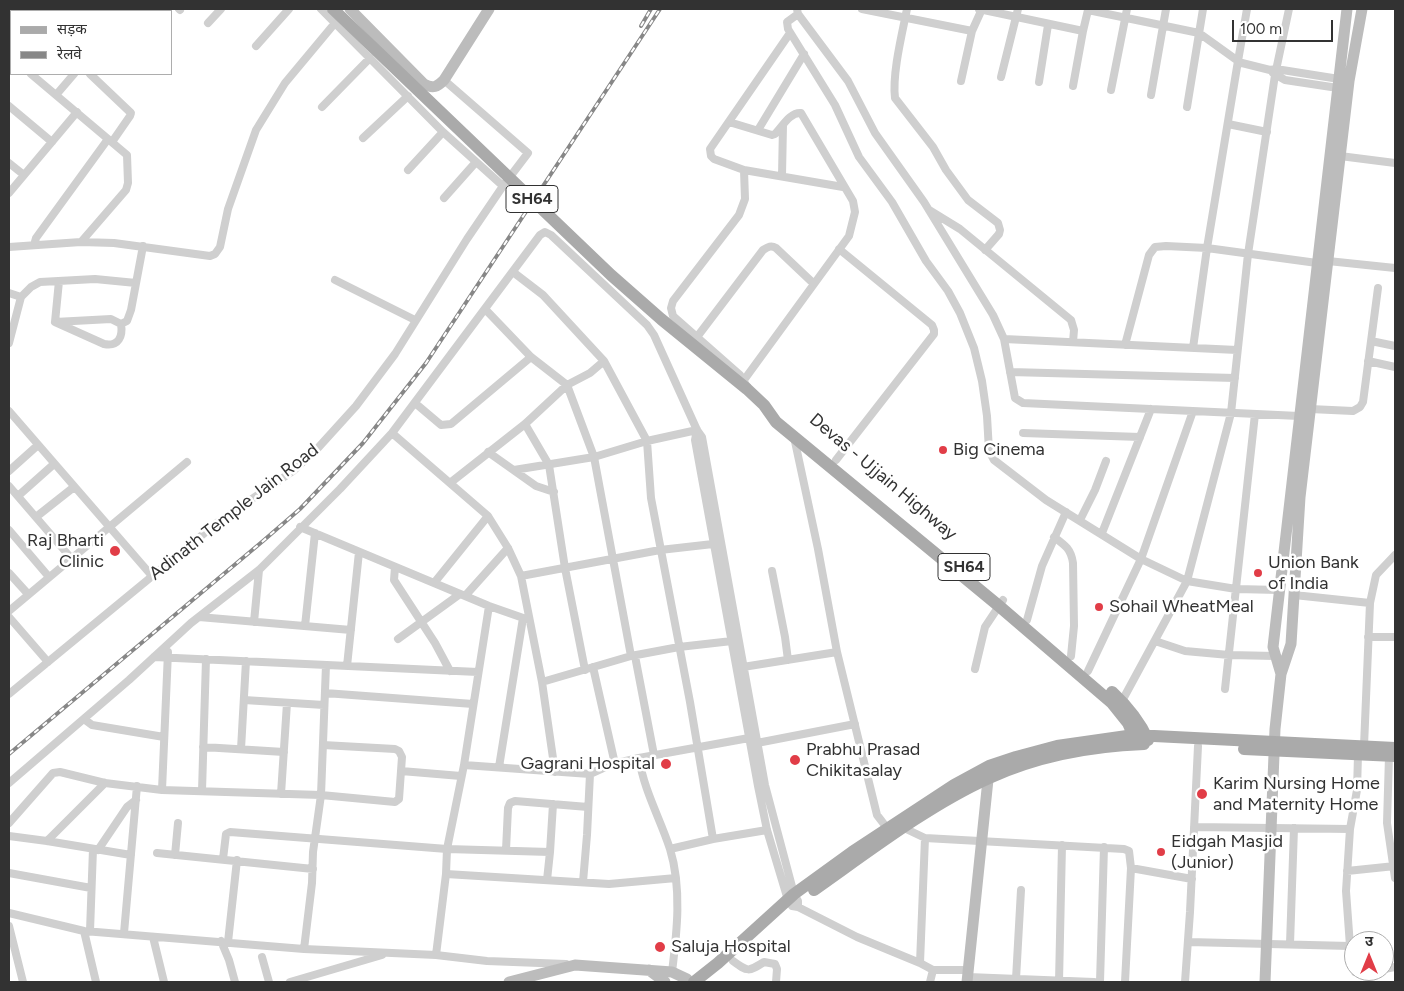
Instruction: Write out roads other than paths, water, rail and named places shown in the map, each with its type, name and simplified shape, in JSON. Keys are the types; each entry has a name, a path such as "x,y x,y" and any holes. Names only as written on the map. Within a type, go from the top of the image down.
{"main road":[{"name":"SH64","path":"333,9 447,127"},
{"name":"Devas - Ujjain Highway","path":"447,127 633,295 730,376 745,385 764,405 776,422 1001,603 1027,620 1071,656 1122,702 1138,721 1141,739"},
{"name":"Devas - Ujjain Highway","path":"764,405 783,416 836,460 1001,603 1112,703 1141,739"},
{"path":"1141,739 1198,746 1274,747"},
{"path":"693,982 888,828 947,789 1057,746 1141,739 1393,753"},
{"path":"693,982 733,961 794,901 989,772"}],"street":[{"path":"208,23 221,9"},
{"path":"256,46 289,9"},
{"path":"321,9 408,96 447,127 476,162 503,186"},
{"path":"357,11 424,84 430,88 436,87 444,80 489,9"},
{"path":"862,9 972,31"},
{"path":"907,9 894,90 895,98 933,147 946,170 968,200 998,223 999,234 985,250"},
{"path":"961,81 972,31 980,9 1017,13 1048,25 1083,31"},
{"path":"1073,86 1086,9 1199,33 1238,61 1274,72 1285,80 1338,83"},
{"path":"1111,90 1127,9"},
{"path":"1151,95 1166,9"},
{"path":"1186,107 1203,9"},
{"path":"1193,348 1207,248 1247,9"},
{"path":"1122,702 1187,581 1231,413 1248,254 1267,132 1274,72 1289,9"},
{"path":"1265,982 1274,747 1281,674 1291,644 1300,497 1310,409 1338,83 1347,9"},
{"path":"1281,674 1272,648 1299,416 1340,156 1349,81 1362,9"},
{"path":"1279,590 1236,589 1187,581 1141,559 1046,500 1001,466 989,451 982,381 974,348 960,313 892,202 859,157 835,106 790,33 787,22 798,12 848,81 875,133 927,208 992,314 1004,339 1015,398 1022,404 1299,416"},
{"path":"1001,76 1017,13"},
{"path":"9,247 82,242 143,246 210,256 214,254 220,247 228,209 256,130 285,82 335,23"},
{"path":"1039,82 1048,25"},
{"path":"790,33 710,149 711,156 714,159 744,170 843,187"},
{"path":"758,130 804,54"},
{"path":"322,108 370,58"},
{"path":"32,75 127,155 128,183 126,190 82,242"},
{"path":"56,94 73,75"},
{"path":"34,245 36,238 130,116 130,113 91,75"},
{"name":"Adinath Temple Jain Road","path":"9,694 218,522 293,471 317,449 356,406 395,354 415,320 503,186 528,153 444,80"},
{"path":"363,138 408,96"},
{"path":"9,106 52,142"},
{"path":"9,193 76,112"},
{"path":"729,122 775,134 792,115 797,112 801,113 853,202 855,212 848,236 813,283 745,385 740,375 673,316 671,308 673,301 739,215 745,199 744,170"},
{"path":"1228,124 1267,132"},
{"path":"782,176 783,125"},
{"path":"408,170 447,127"},
{"path":"1340,156 1395,163"},
{"path":"444,198 476,162"},
{"path":"9,163 24,175"},
{"path":"927,208 960,229 1071,320 1074,330 1073,342"},
{"path":"9,783 199,617 259,570 340,489 392,433 540,235 545,232 551,235 646,325 654,335 702,438 765,784 794,901"},
{"path":"122,324 127,321 131,310 143,246"},
{"path":"697,337 767,247 772,246 776,248 813,283"},
{"path":"1125,345 1151,250 1155,248 1166,246 1207,248 1322,262 1395,268"},
{"path":"836,460 934,334 932,325 839,249"},
{"path":"513,272 542,295 604,361 646,441 651,498 690,702 713,839"},
{"path":"9,343 21,297 31,286 40,282 59,281 95,280 136,283"},
{"path":"335,280 415,320"},
{"path":"55,322 59,281"},
{"path":"1310,409 1353,411 1360,407 1363,402 1378,288"},
{"path":"9,294 21,297"},
{"path":"486,309 531,357 567,385 594,457 612,558 654,755"},
{"path":"55,322 111,319 122,324"},
{"path":"55,322 112,346 116,344 120,337 122,324"},
{"path":"1004,339 1237,350"},
{"path":"1371,341 1395,346"},
{"path":"415,403 441,425 451,424 531,357"},
{"path":"450,483 525,424 567,385 590,372 604,361"},
{"path":"1368,361 1395,367"},
{"path":"1010,372 1235,378"},
{"path":"1102,534 1151,409"},
{"path":"1088,671 1141,559 1193,411"},
{"path":"9,412 152,576"},
{"path":"1225,689 1255,414"},
{"path":"525,424 549,465 565,568 585,670"},
{"path":"514,470 594,457 646,441 697,430"},
{"path":"697,430 695,440 767,830 794,901 856,937 920,962 933,970 968,976 1094,982"},
{"path":"392,433 488,516 508,548 521,576 526,619 542,682 555,772"},
{"path":"1023,433 1140,436"},
{"path":"794,435 837,652 877,815 888,828"},
{"path":"9,471 38,445"},
{"path":"488,452 536,486 554,492"},
{"path":"1080,520 1095,490 1106,461"},
{"path":"9,610 187,462"},
{"path":"18,496 54,464"},
{"path":"9,486 71,558"},
{"path":"36,517 74,487"},
{"path":"1027,620 1042,566 1066,512"},
{"path":"434,583 488,516"},
{"path":"300,527 489,606 526,619"},
{"path":"9,530 48,577"},
{"path":"305,626 315,534"},
{"path":"1054,537 1072,553 1074,626 1071,656"},
{"path":"521,576 660,550 714,544"},
{"path":"398,639 462,595 508,548"},
{"path":"348,666 359,552"},
{"path":"1349,931 1346,891 1347,871 1350,829 1361,751 1370,603 1376,575 1395,555"},
{"path":"395,567 394,580 422,622 450,671"},
{"path":"254,622 259,570"},
{"path":"772,571 788,660"},
{"path":"9,573 28,594"},
{"path":"1294,595 1370,603"},
{"path":"975,669 985,627 1001,603"},
{"path":"436,956 446,874 447,849 464,765 489,606"},
{"path":"9,617 48,662"},
{"path":"199,617 351,630"},
{"path":"499,767 526,619"},
{"path":"1368,637 1395,637"},
{"path":"542,682 633,656 679,647 732,641"},
{"path":"1155,641 1185,651 1229,655 1275,656"},
{"path":"162,790 169,644"},
{"path":"743,667 837,652"},
{"path":"154,657 478,672"},
{"path":"202,791 206,659"},
{"path":"241,749 246,661"},
{"path":"304,949 321,795 326,665"},
{"path":"593,667 615,764"},
{"path":"325,694 474,704"},
{"path":"244,700 324,705"},
{"path":"281,794 287,703"},
{"path":"84,719 92,725 164,737"},
{"path":"757,743 855,724"},
{"path":"464,765 590,774 615,764 639,758 749,738"},
{"path":"9,823 53,773 60,772 105,783 162,790 321,795 395,802 399,799 402,757 400,751 395,749 323,746"},
{"path":"1185,982 1198,746"},
{"path":"203,747 284,752"},
{"path":"1393,753 1386,823 1395,878"},
{"path":"639,758 647,791 670,849 676,878 676,936 672,972"},
{"path":"401,771 461,776"},
{"path":"968,976 989,772"},
{"path":"583,882 590,774"},
{"path":"47,840 105,783"},
{"path":"124,933 137,786"},
{"path":"96,982 87,931 96,849 127,807 136,800"},
{"path":"506,850 508,808 510,803 515,801 588,807"},
{"path":"548,880 553,804"},
{"path":"175,855 178,823"},
{"path":"1194,827 1350,829"},
{"path":"904,828 925,838 1104,847 1129,851 1131,868 1125,982"},
{"path":"1290,944 1294,828"},
{"path":"670,849 713,839 767,830"},
{"path":"223,859 224,840 226,834 230,832 447,849 550,852"},
{"path":"9,836 47,840 131,855"},
{"path":"920,962 925,838"},
{"path":"1059,981 1062,845"},
{"path":"1100,982 1104,847"},
{"path":"157,853 313,869"},
{"path":"235,982 225,942 237,860"},
{"path":"1347,871 1394,866"},
{"path":"1131,868 1192,879"},
{"path":"9,872 91,888"},
{"path":"446,874 609,884 676,878"},
{"path":"1016,979 1020,890"},
{"path":"9,913 87,931 304,949 649,970 672,972 693,982"},
{"path":"9,926 23,982"},
{"path":"153,937 164,982"},
{"path":"1188,942 1344,946"},
{"path":"290,982 387,953"},
{"path":"262,957 270,982"},
{"path":"733,961 746,970 750,970 764,962 775,964 777,969 776,982"},
{"path":"509,982 575,965"},
{"path":"649,970 665,982"},
{"path":"930,982 933,970"}],"railway":[{"path":"641,26 651,9"},
{"path":"9,754 300,509 363,443 426,363 660,9"}],"place":[{"name":"Big Cinema","path":"943,450"},
{"name":"Raj Bharti Clinic","path":"115,551"},
{"name":"Union Bank of India","path":"1258,573"},
{"name":"Sohail WheatMeal","path":"1099,607"},
{"name":"Prabhu Prasad Chikitasalay","path":"795,760"},
{"name":"Gagrani Hospital","path":"666,764"},
{"name":"Karim Nursing Home and Maternity Home","path":"1202,794"},
{"name":"Eidgah Masjid (Junior)","path":"1161,852"},
{"name":"Saluja Hospital","path":"660,947"}]}
